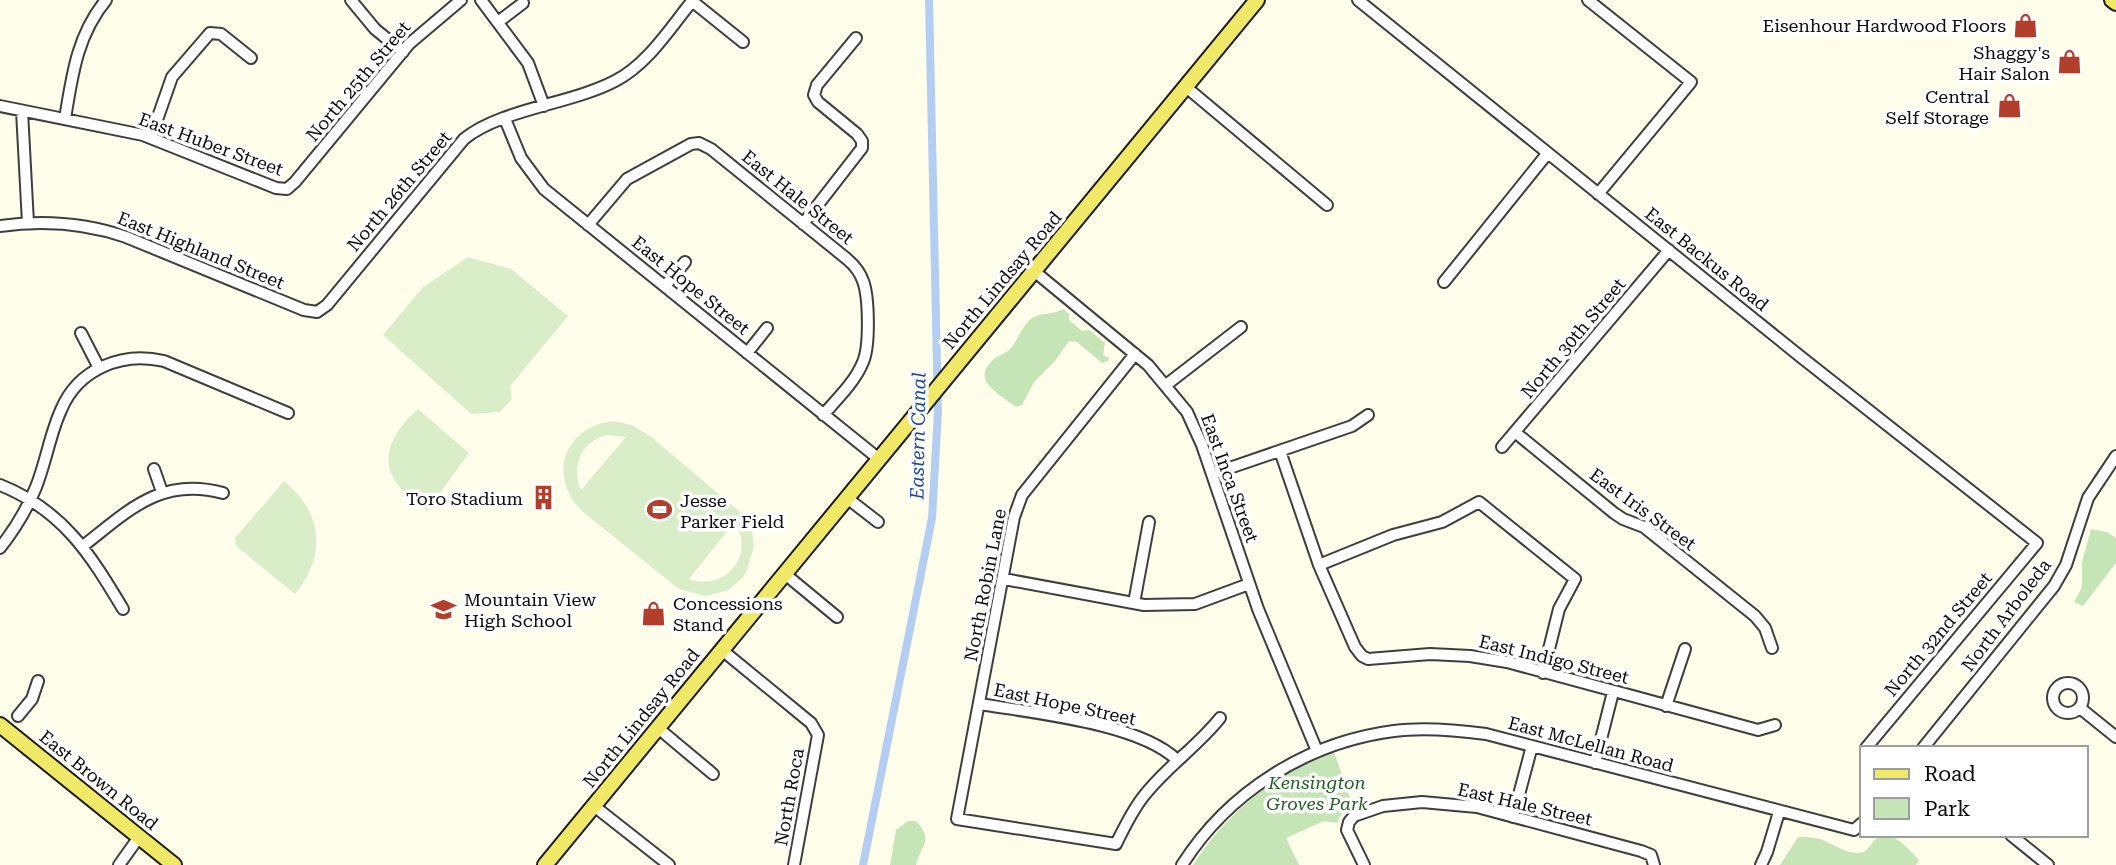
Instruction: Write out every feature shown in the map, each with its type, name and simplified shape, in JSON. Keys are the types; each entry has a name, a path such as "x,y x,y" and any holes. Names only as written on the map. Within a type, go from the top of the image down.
{"main road":[{"name":"North Lindsay Road","path":"545,865 1257,0"},
{"path":"2112,0 2116,3"},
{"name":"East Brown Road","path":"0,725 174,865"}],"street":[{"path":"65,120 80,43 89,24 106,0"},
{"path":"351,0 369,23 403,52"},
{"name":"North 25th Street","path":"287,189 403,52 428,26 461,0"},
{"path":"481,0 528,63 544,106"},
{"name":"East Backus Road","path":"1358,0 1547,154 2037,543"},
{"path":"1588,0 1691,82 1598,194"},
{"path":"689,1 743,42"},
{"name":"North 26th Street","path":"317,312 327,305 459,145 477,130 599,88 623,77 651,52 689,1"},
{"path":"498,22 523,3"},
{"path":"151,137 172,77 206,36 213,32 221,34 251,58"},
{"path":"803,224 862,148 862,141 857,134 814,95 817,85 856,38"},
{"path":"1185,87 1327,205"},
{"name":"East Huber Street","path":"0,106 151,137 276,188 287,189"},
{"path":"22,111 28,223"},
{"name":"East Hope Street","path":"505,119 516,150 531,175 551,195 879,459"},
{"name":"East Hale Street","path":"588,225 627,179 688,146 699,143 711,149 853,264 862,277 866,293 865,357 855,376 823,415"},
{"path":"1444,282 1547,154"},
{"name":"East Highland Street","path":"0,226 28,223 73,225 117,234 304,310 317,312"},
{"name":"North 30th Street","path":"1502,447 1669,250"},
{"path":"665,286 684,262"},
{"name":"East Inca Street","path":"1034,271 1135,354 1167,385 1195,426 1249,584 1317,751"},
{"path":"1167,385 1241,327"},
{"path":"747,353 767,328"},
{"path":"80,333 99,368"},
{"name":"North Robin Lane","path":"1135,354 1022,495 1014,517 957,819 1116,844 1144,796 1177,760"},
{"path":"0,548 30,500 64,403 83,379 99,368 127,359 164,361 288,413"},
{"path":"1212,474 1352,426 1368,415"},
{"name":"East Iris Street","path":"1516,433 1614,513 1644,527 1755,616 1765,628 1772,648"},
{"name":"East Indigo Street","path":"1280,451 1319,565 1355,647 1365,658 1371,660 1430,654 1470,656 1507,662 1758,730 1775,725"},
{"name":"North Arboleda","path":"1925,746 2054,586 2066,565 2088,498 2116,456"},
{"path":"154,469 162,492"},
{"path":"0,485 30,500 59,521 83,546 123,609"},
{"path":"83,546 135,505 162,492 197,488 223,493"},
{"path":"848,498 878,522"},
{"path":"1319,565 1393,535 1443,522 1479,502 1575,579 1559,609 1543,673"},
{"path":"1134,603 1149,522"},
{"name":"North 32nd Street","path":"1868,746 2037,543"},
{"path":"785,574 837,617"},
{"path":"1004,579 1144,605 1195,604 1249,584"},
{"path":"1666,706 1685,649"},
{"name":"North Roca","path":"722,650 811,723 818,735 794,865"},
{"path":"18,716 32,699 38,681"},
{"path":"1595,763 1612,692"},
{"name":"East Hope Street","path":"980,704 1116,729 1150,742 1177,760"},
{"path":"2080,708 2116,737"},
{"path":"1177,760 1206,735 1220,718"},
{"path":"657,728 713,774"},
{"name":"East McLellan Road","path":"1182,865 1205,834 1238,800 1267,778 1317,751 1374,734 1419,729 1486,734 1779,812 1858,827"},
{"path":"1513,817 1532,746"},
{"name":"East Hale Street","path":"1364,865 1349,833 1349,822 1357,813 1422,802 1457,804 1641,850 1654,862"},
{"path":"594,806 669,865"},
{"path":"1761,865 1779,812"},
{"path":"118,865 139,837"},
{"path":"2013,837 2048,865"}],"green space":[{"path":"468,257 511,269 568,316 510,386 512,399 500,412 471,414 383,335 423,287"},
{"path":"1063,309 1069,314 1069,320 1082,331 1089,330 1105,343 1103,355 1109,358 1108,361 1102,363 1077,342 1069,341 1055,361 1034,382 1022,405 1016,407 986,381 987,368 995,358 1010,349 1032,318"},
{"path":"418,409 469,453 427,511 398,485 389,464 389,454 396,434"},
{"name":"Jesse Parker Field","path":"613,421 632,425 650,436 746,517 754,546 747,570 729,590 705,596 679,589 583,512 572,499 565,484 563,470 566,456 572,443 596,425","holes":["607,435 626,437 581,490 577,473 580,456 591,443","730,519 738,530 742,542 741,554 736,564 728,573 717,579 704,582 689,579 733,524"]},
{"path":"284,481 307,507 316,534 312,564 295,594 236,546 235,538"},
{"path":"2091,529 2107,532 2116,538 2116,563 2083,606 2074,602 2082,587 2082,562"},
{"name":"Kensington Groves Park","path":"1334,752 1353,806 1341,815 1337,823 1324,821 1286,838 1299,865 1193,865 1221,828 1254,796 1292,770"},
{"path":"908,821 916,821 925,834 925,843 916,865 890,865 896,830"},
{"path":"1798,837 1820,839 1858,853 1866,850 1876,838 1894,838 1919,860 1916,865 1780,865"}],"waterway":[{"name":"Eastern Canal","path":"863,865 932,518 938,411 929,0"}],"place":[{"name":"Eisenhour Hardwood Floors","path":"2026,25"},
{"name":"Shaggy's Hair Salon","path":"2070,62"},
{"name":"Central Self Storage","path":"2009,106"},
{"name":"Toro Stadium","path":"543,498"},
{"name":"Jesse Parker Field","path":"660,510"},
{"name":"Mountain View High School","path":"444,609"},
{"name":"Concessions Stand","path":"653,613"}]}
